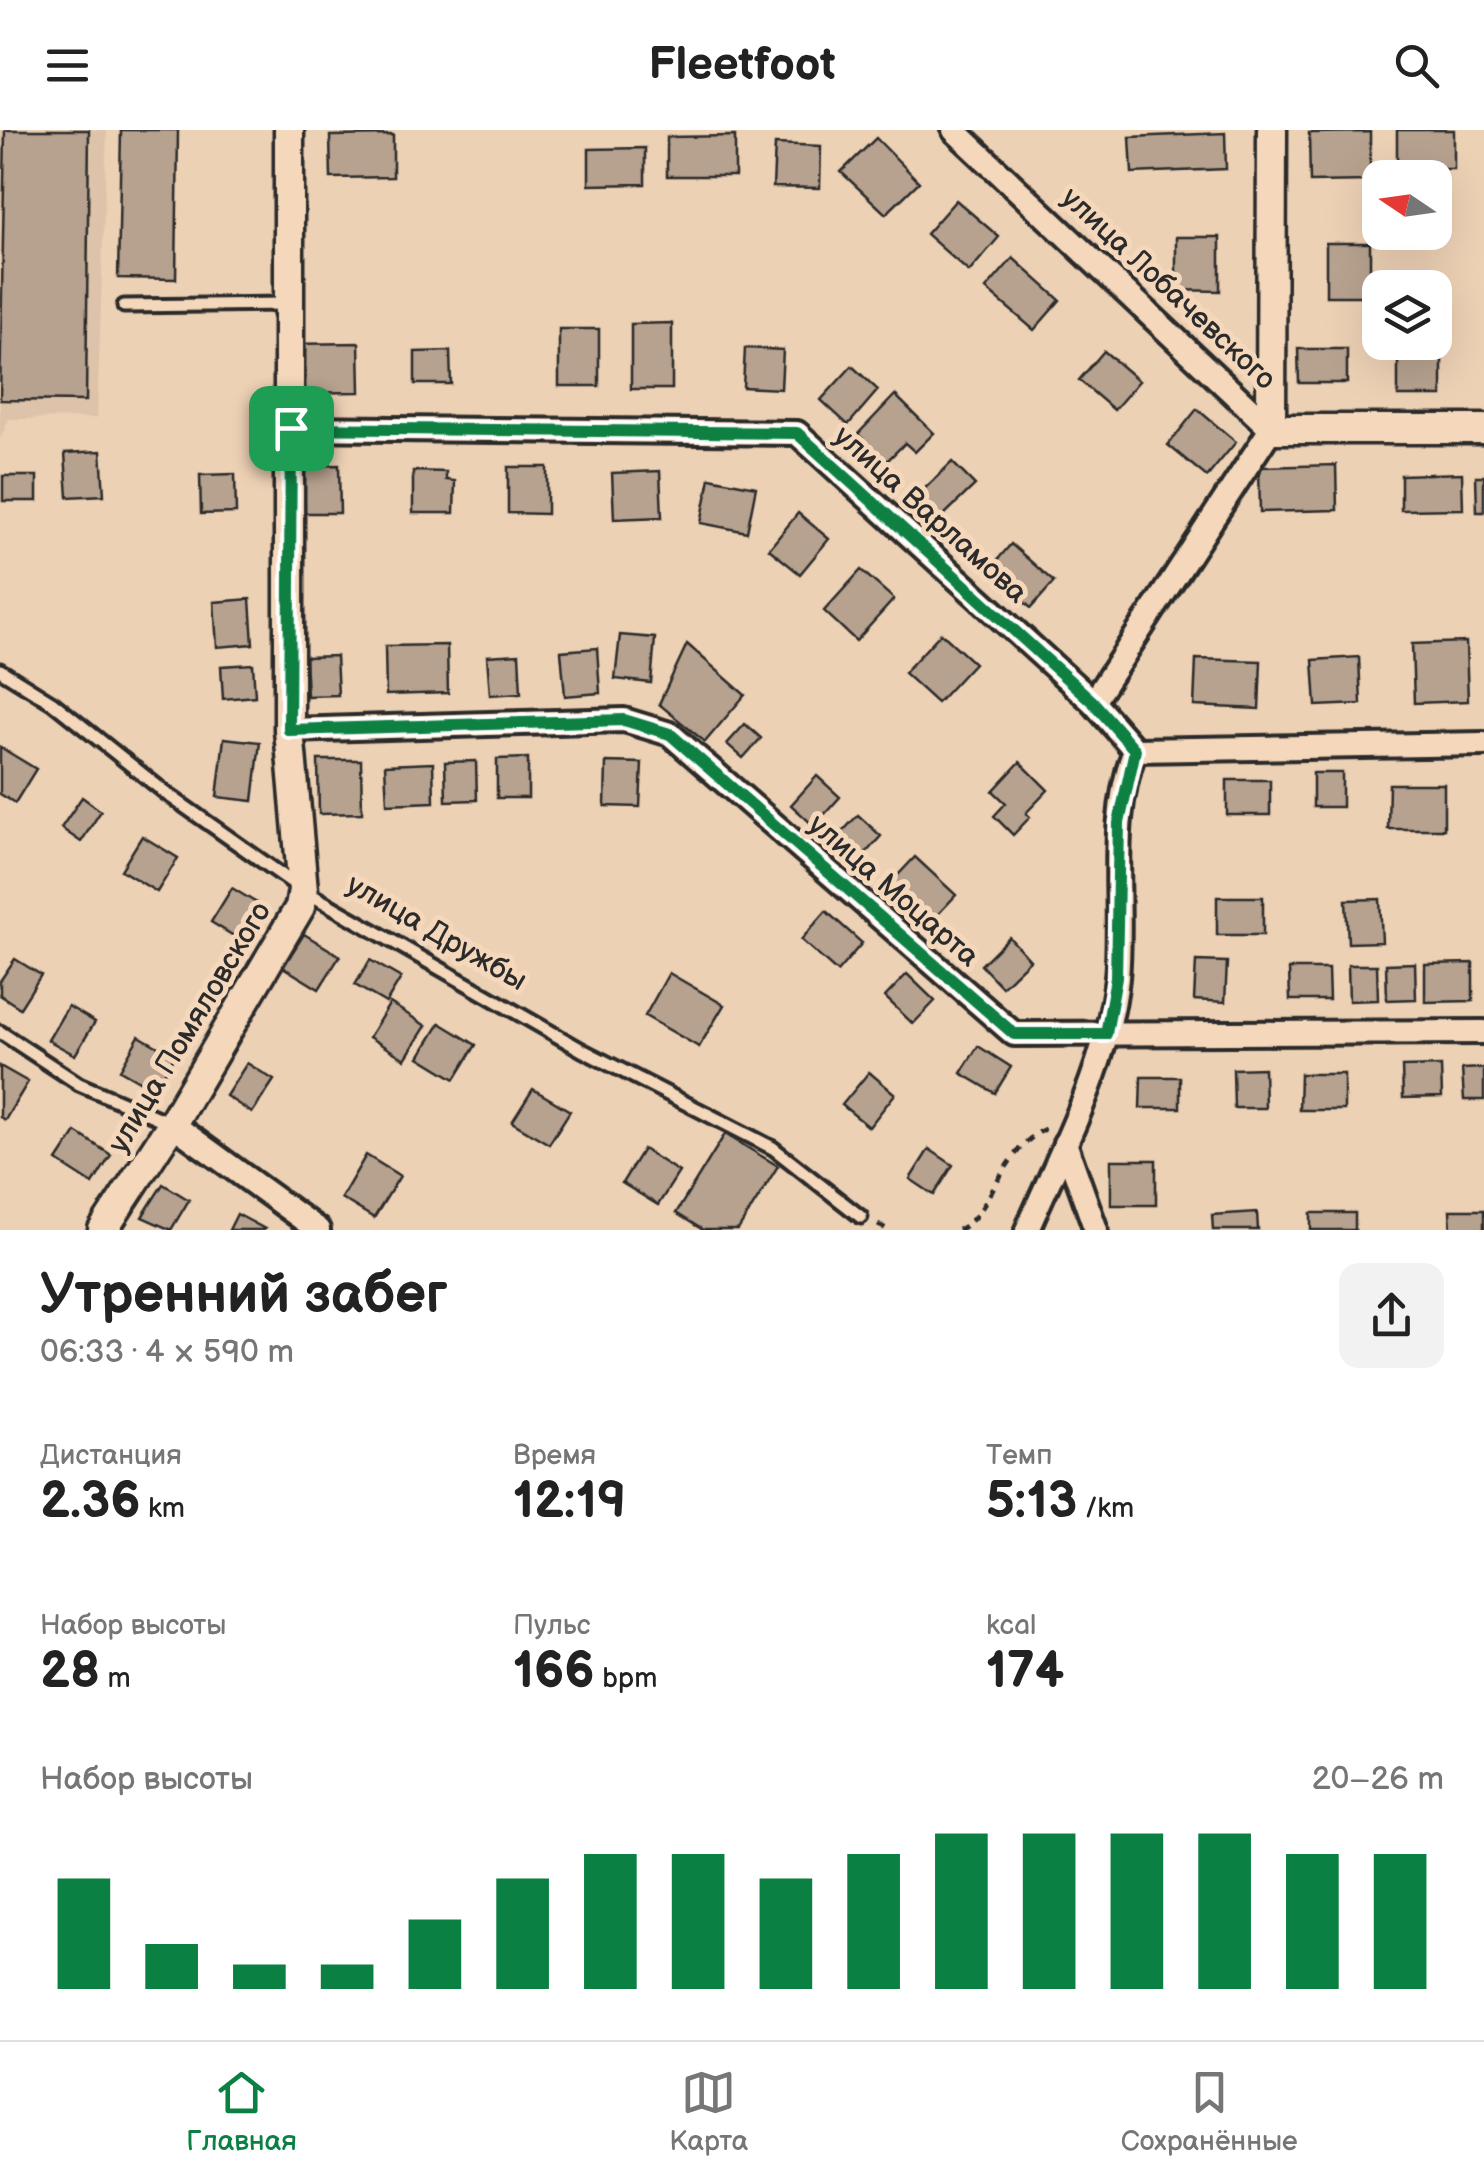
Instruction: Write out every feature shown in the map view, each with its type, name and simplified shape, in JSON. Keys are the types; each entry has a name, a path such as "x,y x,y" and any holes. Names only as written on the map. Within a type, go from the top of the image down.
{"street":[{"name":"улица Помяловского","path":"103,1230 172,1124 300,907 304,890 289,730 289,130"},
{"name":"улица Лобачевского","path":"954,130 1271,430 1484,428"},
{"path":"1093,702 1271,430 1272,130"},
{"name":"улица Варламова","path":"291,428 797,433 1093,702 1135,750"},
{"name":"улица Моцарта","path":"289,730 624,720 670,734 1014,1034 1484,1032"},
{"path":"1026,1230 1065,1143 1106,1034 1116,978 1119,823 1135,750 1484,744"},
{"path":"172,1124 318,1230"},
{"path":"1065,1143 1096,1230"}],"lane":[{"path":"124,306 288,304"},
{"name":"улица Дружбы","path":"0,670 52,702 167,794 304,890 582,1050 773,1148 861,1217"},
{"path":"0,1032 79,1084 172,1124"}],"path":[{"path":"958,1230 988,1196 1024,1140 1074,1118"}],"shaded area":[{"path":"0,130 107,130 97,418 9,419 0,439"}],"building":[{"path":"5,130 89,130 86,401 0,400"},
{"path":"121,130 178,130 176,279 118,278"},
{"path":"1397,130 1454,130 1454,169 1452,160 1397,160"},
{"path":"1370,132 1370,160 1362,160 1362,181 1310,182 1309,133"},
{"path":"1225,133 1226,169 1132,173 1130,137"},
{"path":"393,135 393,177 331,178 330,136"},
{"path":"735,136 735,176 667,176 667,137"},
{"path":"876,138 919,182 886,214 841,172"},
{"path":"775,144 821,146 820,188 773,187"},
{"path":"645,148 645,184 589,185 589,149"},
{"path":"956,200 999,237 969,272 926,234"},
{"path":"1176,237 1220,237 1220,291 1176,290"},
{"path":"1326,243 1362,243 1362,250 1370,250 1370,270 1362,270 1362,296 1326,296"},
{"path":"1013,258 1060,300 1034,330 986,289"},
{"path":"672,323 672,389 631,389 631,324"},
{"path":"559,329 599,329 599,386 559,386"},
{"path":"359,343 360,392 291,393 290,344"},
{"path":"745,348 783,350 781,389 743,387"},
{"path":"1298,349 1347,349 1347,383 1299,383"},
{"path":"450,351 451,384 415,384 415,352"},
{"path":"1104,351 1139,381 1114,410 1079,380"},
{"path":"1398,360 1442,360 1442,396 1398,396"},
{"path":"852,366 878,390 848,425 821,400"},
{"path":"895,395 934,433 915,452 905,443 886,462 858,434"},
{"path":"1197,409 1236,442 1207,477 1168,445"},
{"path":"101,451 104,495 68,497 65,453"},
{"path":"952,462 975,485 940,519 917,496"},
{"path":"339,465 340,513 305,513 304,466"},
{"path":"1336,465 1337,510 1260,512 1259,467"},
{"path":"508,467 547,467 547,514 508,513"},
{"path":"413,471 446,472 446,480 455,481 454,513 413,513"},
{"path":"660,471 662,517 614,519 612,473"},
{"path":"1462,473 1463,509 1401,510 1401,475"},
{"path":"235,474 236,513 201,514 200,475"},
{"path":"3,476 37,476 37,501 3,501"},
{"path":"1476,476 1484,476 1484,512 1477,512"},
{"path":"710,478 756,487 747,532 701,523"},
{"path":"798,513 829,539 800,574 769,549"},
{"path":"1011,544 1054,582 1031,608 988,571"},
{"path":"861,570 894,599 856,641 824,611"},
{"path":"250,599 253,644 217,647 214,602"},
{"path":"941,633 974,663 937,703 904,673"},
{"path":"620,635 655,638 651,683 615,679"},
{"path":"1466,642 1468,701 1414,703 1412,644"},
{"path":"687,644 745,695 705,742 659,704"},
{"path":"447,645 448,693 386,695 385,646"},
{"path":"597,648 600,693 565,696 561,651"},
{"path":"519,654 521,693 490,695 487,656"},
{"path":"336,656 338,695 307,696 305,657"},
{"path":"1359,657 1361,704 1316,706 1313,660"},
{"path":"1196,659 1261,661 1259,709 1194,706"},
{"path":"253,664 255,696 223,699 221,666"},
{"path":"745,724 761,738 743,758 727,744"},
{"path":"224,738 260,742 253,801 217,797"},
{"path":"0,747 36,769 15,803 0,794"},
{"path":"528,758 528,798 497,798 497,759"},
{"path":"318,760 361,760 362,813 319,814"},
{"path":"476,761 477,800 446,801 445,762"},
{"path":"606,762 642,763 640,807 605,806"},
{"path":"1020,762 1048,790 1026,813 1030,817 1013,835 994,816 1006,803 993,791"},
{"path":"433,763 434,802 387,804 385,765"},
{"path":"1313,773 1342,773 1342,807 1313,807"},
{"path":"817,776 840,797 814,826 791,805"},
{"path":"1227,780 1270,780 1270,815 1227,815"},
{"path":"1389,784 1444,784 1444,829 1388,829"},
{"path":"82,797 101,811 81,842 61,828"},
{"path":"858,815 881,836 855,865 831,844"},
{"path":"142,836 178,858 157,892 121,870"},
{"path":"915,857 956,895 925,928 884,890"},
{"path":"232,888 268,910 247,944 211,922"},
{"path":"1217,897 1263,897 1263,935 1217,935"},
{"path":"1380,899 1382,942 1348,943 1346,900"},
{"path":"826,911 862,943 837,972 801,940"},
{"path":"304,934 340,956 319,989 283,967"},
{"path":"1009,937 1030,960 1002,987 981,965"},
{"path":"15,959 41,975 20,1008 0,995 0,981"},
{"path":"370,960 401,978 386,1003 355,985"},
{"path":"1196,961 1227,962 1225,1002 1194,1000"},
{"path":"1415,963 1416,999 1387,1000 1386,964"},
{"path":"1473,963 1473,1001 1425,1002 1425,964"},
{"path":"1348,965 1377,965 1378,1000 1349,1001"},
{"path":"1289,969 1328,969 1329,1000 1290,1000"},
{"path":"669,973 724,1005 699,1047 645,1016"},
{"path":"907,974 935,1001 913,1024 885,997"},
{"path":"390,1003 426,1026 405,1059 369,1037"},
{"path":"68,1006 95,1022 75,1055 48,1040"},
{"path":"440,1023 476,1045 455,1079 419,1057"},
{"path":"139,1036 174,1056 155,1090 120,1070"},
{"path":"978,1046 1011,1067 995,1093 961,1073"},
{"path":"247,1063 274,1080 252,1113 226,1096"},
{"path":"0,1066 28,1082 5,1120 0,1117"},
{"path":"1441,1066 1442,1097 1403,1098 1402,1067"},
{"path":"1264,1068 1265,1108 1234,1108 1233,1069"},
{"path":"1484,1068 1484,1100 1464,1100 1462,1069"},
{"path":"869,1072 895,1094 869,1127 842,1105"},
{"path":"1300,1074 1344,1074 1344,1110 1299,1110"},
{"path":"1141,1077 1180,1077 1180,1108 1140,1108"},
{"path":"533,1089 570,1111 549,1144 512,1122"},
{"path":"76,1132 111,1155 93,1184 57,1161"},
{"path":"725,1134 778,1166 738,1230 703,1230 676,1213"},
{"path":"643,1149 679,1172 658,1205 622,1183"},
{"path":"929,1149 953,1165 934,1195 910,1179"},
{"path":"366,1155 400,1176 374,1218 341,1198"},
{"path":"1111,1160 1156,1160 1156,1205 1111,1205"},
{"path":"163,1184 189,1200 171,1230 142,1217"},
{"path":"1450,1210 1484,1210 1484,1230 1451,1230"},
{"path":"1257,1212 1258,1230 1213,1230 1212,1215"},
{"path":"1311,1213 1355,1213 1355,1230 1311,1230"},
{"path":"237,1214 265,1229 229,1230"}],"route":[{"path":"291,428 797,433 1093,702 1135,750 1126,772 1119,823 1116,978 1106,1034 1014,1034 670,734 624,720 289,730 291,428"}]}
